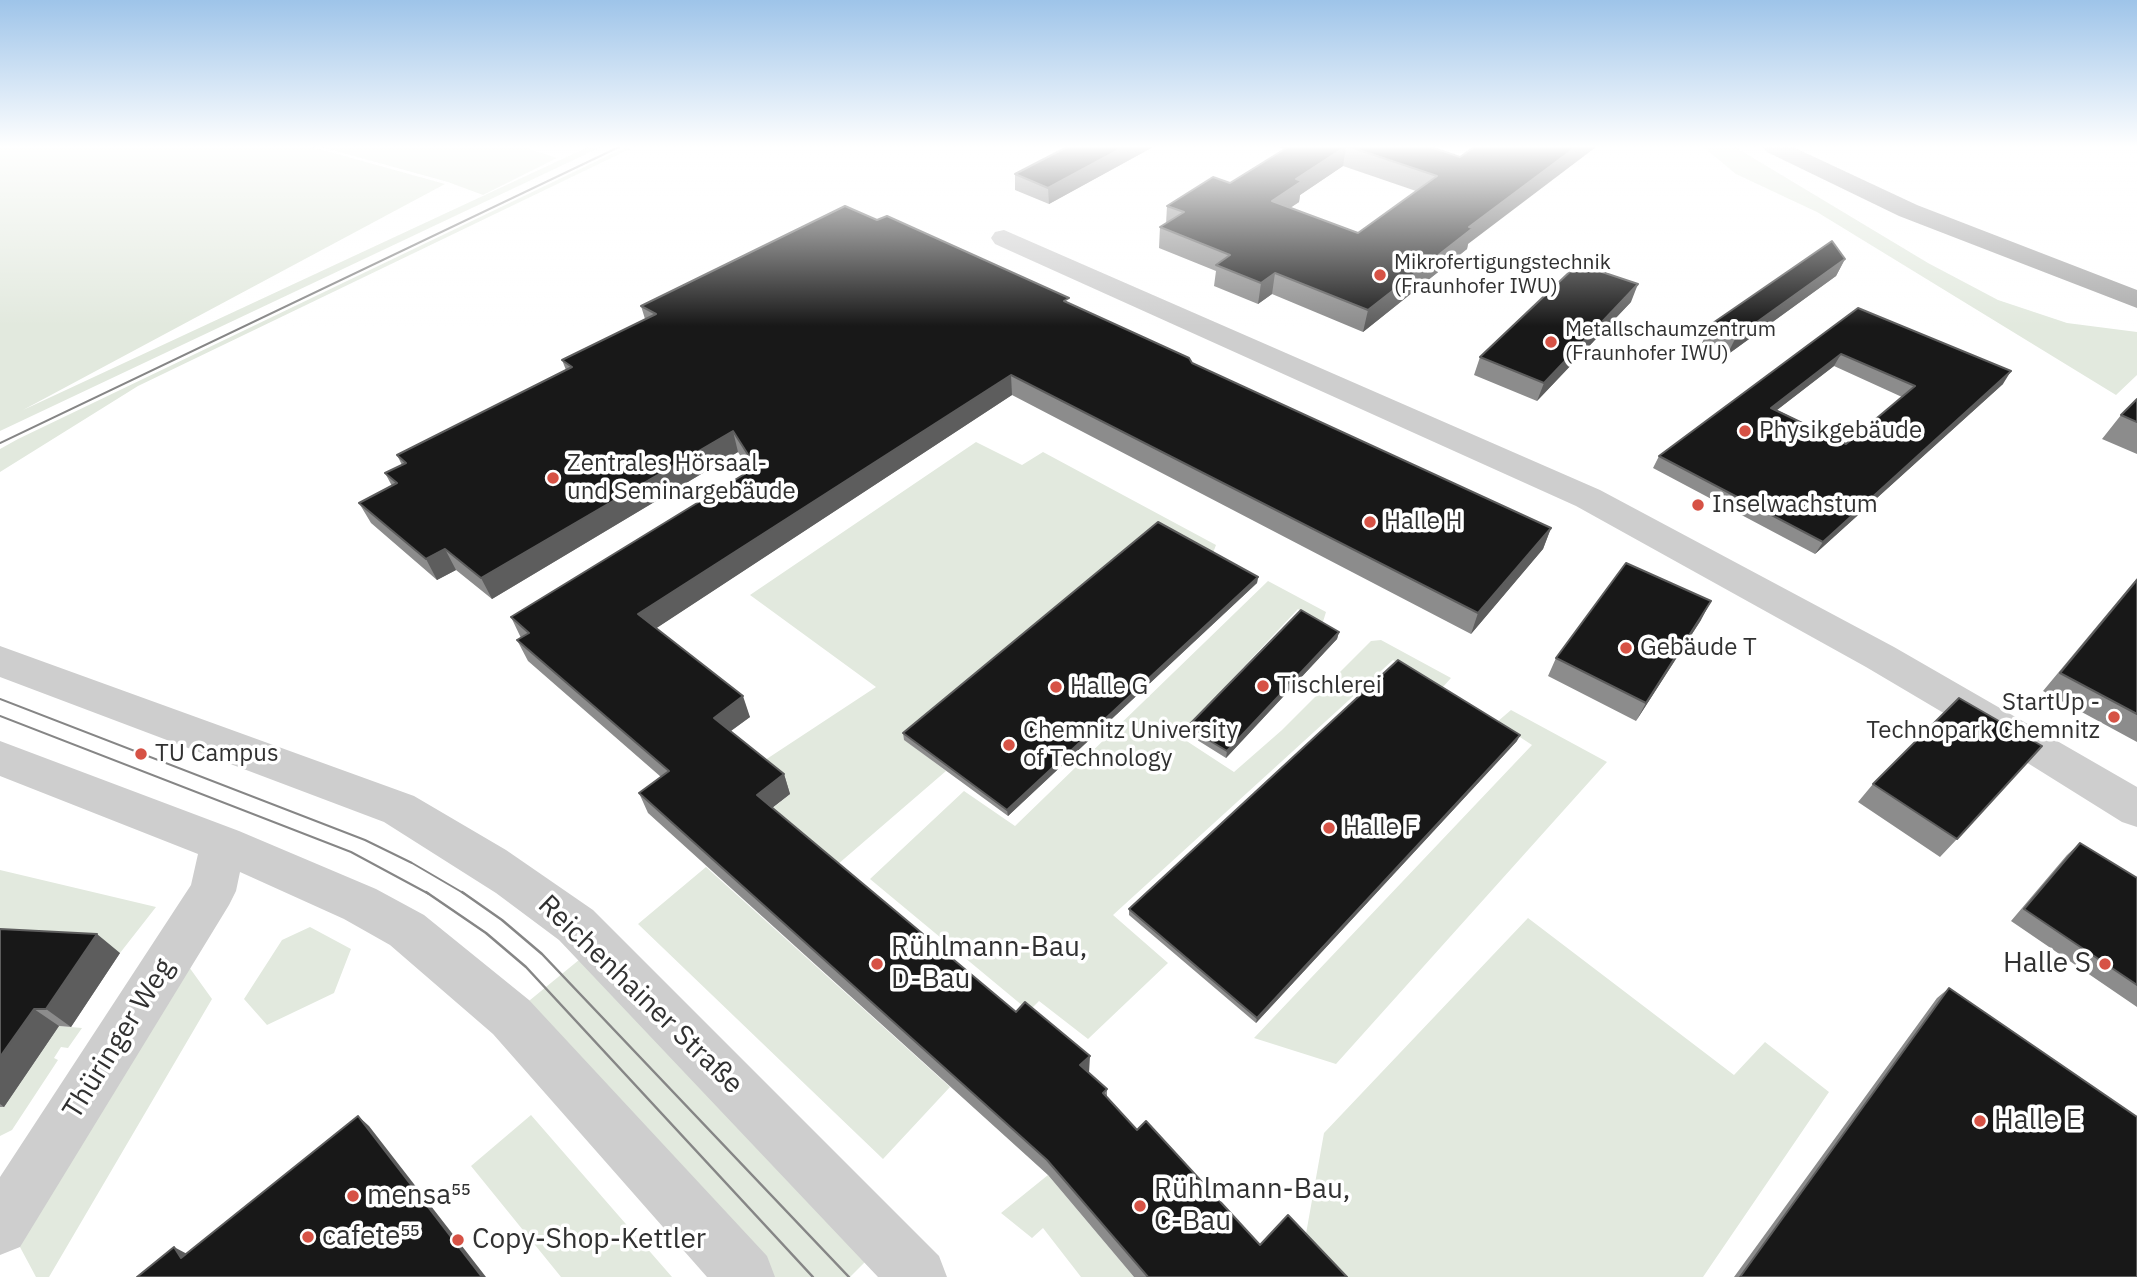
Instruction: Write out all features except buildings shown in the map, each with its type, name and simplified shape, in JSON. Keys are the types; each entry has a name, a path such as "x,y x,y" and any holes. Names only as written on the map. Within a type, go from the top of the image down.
{"main road":[{"path":"1901,207 2137,300"}],"street":[{"path":"1004,239 1588,498 1997,723 2137,809"},
{"name":"Reichenhainer Straße","path":"0,661 400,809 456,841 532,891 585,934 918,1277"},
{"path":"0,758 223,844 360,904 407,930 443,957 511,1017 746,1277"},
{"name":"Thüringer Weg","path":"0,1227 213,891 223,844"}],"shaded area":[{"path":"0,207 403,207 23,410 460,207 475,207 0,431"},
{"path":"502,207 510,207 138,386 0,472 0,449"},
{"path":"1805,207 1834,207 1928,263 1998,300 2067,323 2137,332 2137,375 2116,395"},
{"path":"976,442 1022,465 1043,452 1216,545 1211,558 904,739 946,771 830,871 764,815 790,794 756,766 876,687 750,595"},
{"path":"1268,581 1326,612 1322,625 1298,609 1179,736 1234,772 1282,730 1371,641 1381,640 1451,678 1442,688 1393,660 1113,915 1168,963 1088,1039 1039,1001 1029,1011 870,879 964,791 1015,826"},
{"path":"1511,710 1607,762 1336,1064 1254,1038 1532,745 1497,722"},
{"path":"706,867 950,1087 883,1159 638,924"},
{"path":"0,870 156,907 120,953 0,947"},
{"path":"1528,918 1734,1075 1765,1042 1829,1092 1703,1277 1335,1277 1304,1245 1324,1133"},
{"path":"310,927 351,949 334,993 267,1025 244,999 282,940"},
{"path":"585,955 873,1254 850,1277 771,1277 524,1005"},
{"path":"184,960 212,999 49,1277 36,1277 13,1234"},
{"path":"59,1026 82,1028 68,1048 61,1047 54,1058 58,1060 12,1130 0,1136 0,1107 4,1107"},
{"path":"531,1115 672,1277 561,1277 471,1166"},
{"path":"1048,1175 1134,1277 1081,1277 1043,1228 1032,1238 1001,1213"}],"tram line":[{"path":"0,443 494,207"},
{"path":"0,699 365,840 464,893"},
{"path":"0,716 351,852 429,894"},
{"path":"464,893 502,920 542,954 849,1277"},
{"path":"429,894 486,933 526,967 813,1277"}],"place":[{"name":"Mikrofertigungstechnik (Fraunhofer IWU)","path":"1380,275"},
{"name":"Metallschaumzentrum (Fraunhofer IWU)","path":"1551,342"},
{"name":"Physikgebäude","path":"1745,431"},
{"name":"Zentrales Hörsaal- und Seminargebäude","path":"553,478"},
{"name":"Inselwachstum","path":"1698,505"},
{"name":"Halle H","path":"1370,522"},
{"name":"Gebäude T","path":"1626,648"},
{"name":"Tischlerei","path":"1263,686"},
{"name":"Halle G","path":"1056,687"},
{"name":"StartUp - Technopark Chemnitz","path":"2114,717"},
{"name":"Chemnitz University of Technology","path":"1009,745"},
{"name":"TU Campus","path":"141,754"},
{"name":"Halle F","path":"1329,828"},
{"name":"Rühlmann-Bau, D-Bau","path":"877,964"},
{"name":"Halle S","path":"2105,964"},
{"name":"Halle E","path":"1980,1121"},
{"name":"mensa⁵⁵","path":"353,1196"},
{"name":"Rühlmann-Bau, C-Bau","path":"1140,1206"},
{"name":"cafete⁵⁵","path":"308,1237"},
{"name":"Copy-Shop-Kettler","path":"458,1240"}]}
